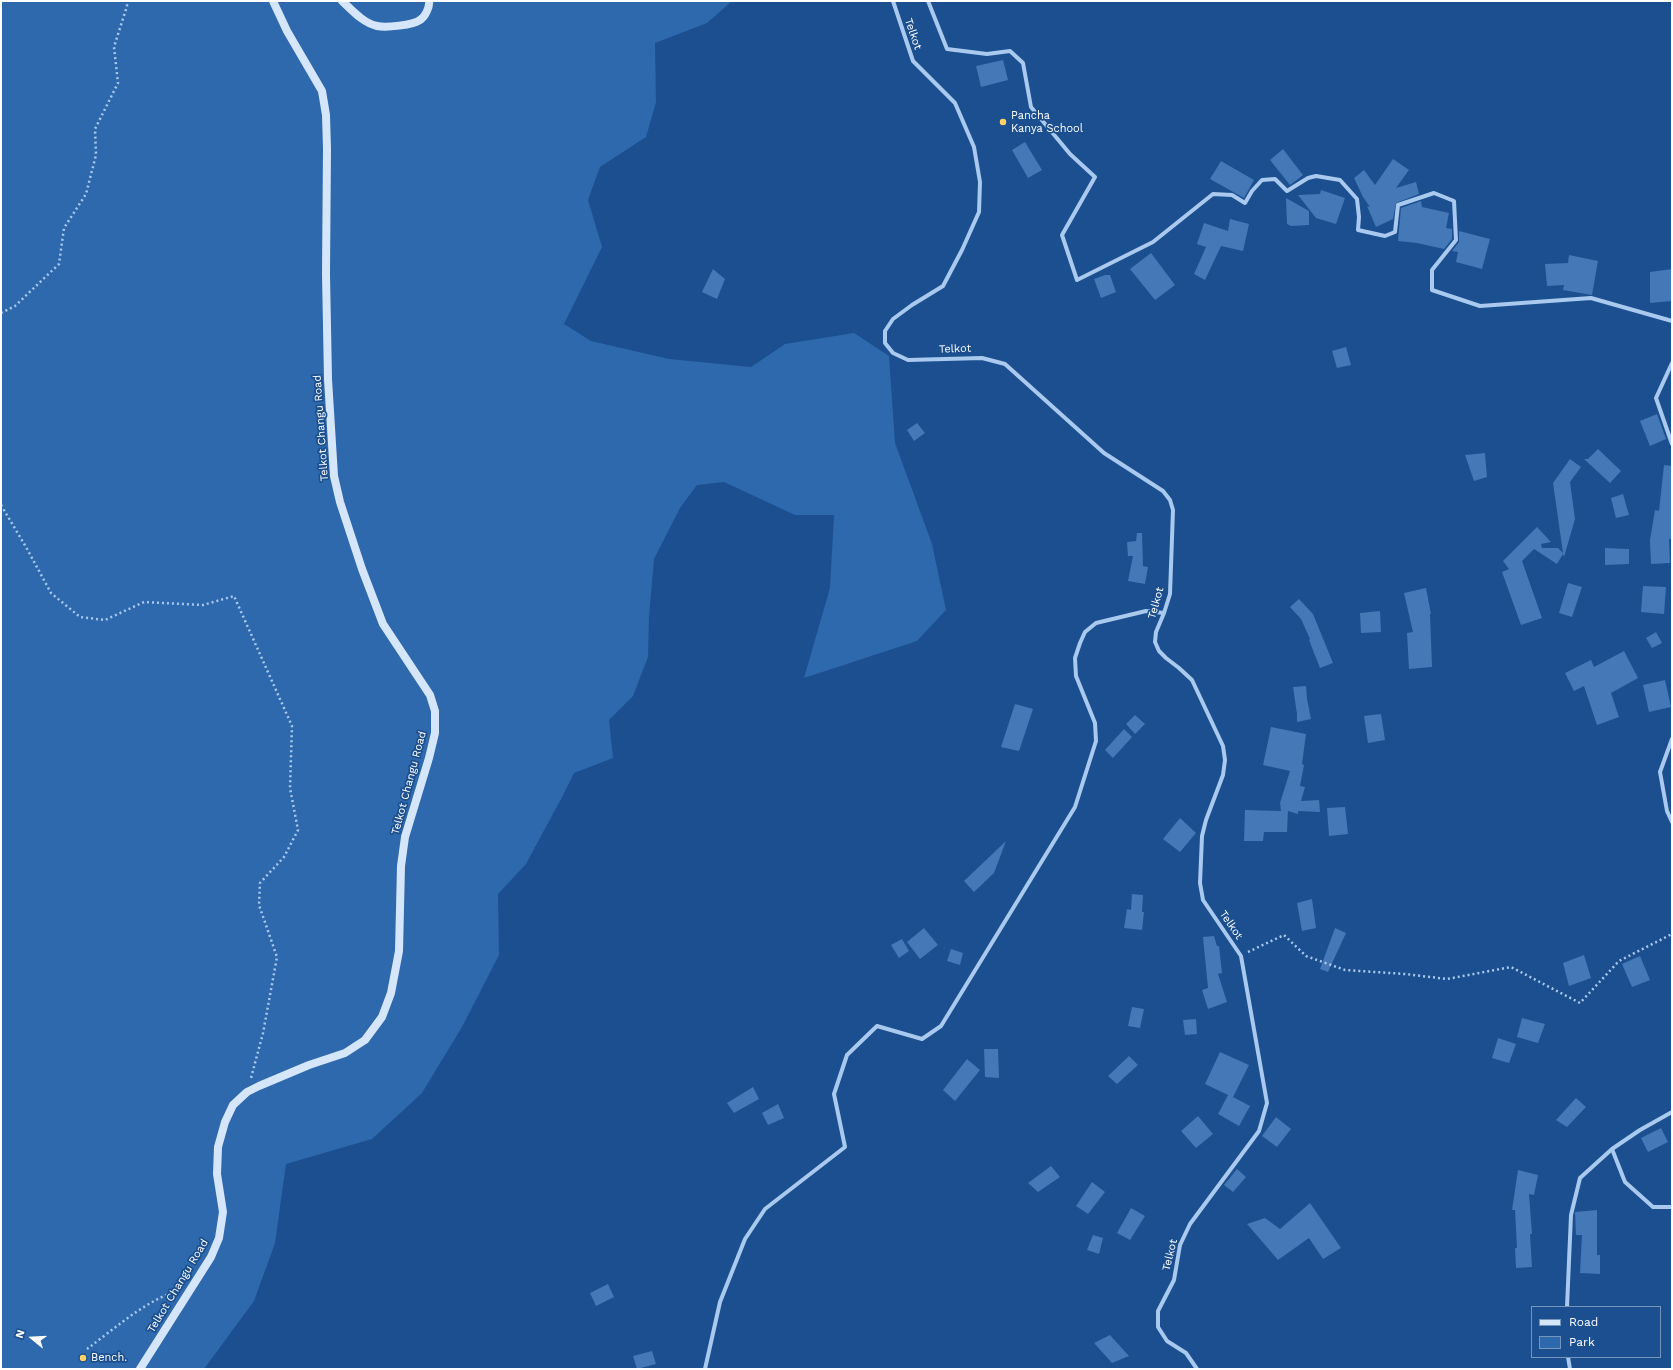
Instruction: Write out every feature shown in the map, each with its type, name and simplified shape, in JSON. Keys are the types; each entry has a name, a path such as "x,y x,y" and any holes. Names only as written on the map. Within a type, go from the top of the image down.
{"street":[{"name":"Telkot Changu Road","path":"140,1369 211,1257 219,1238 223,1212 217,1174 218,1147 225,1122 233,1105 247,1092 309,1065 345,1053 365,1040 382,1017 391,993 399,951 401,866 405,838 435,734 435,711 430,696 383,624 362,569 340,502 334,476 328,379 326,274 326,115 322,91 287,31 273,1"},
{"path":"342,1 362,19 377,26 394,26 420,21 429,4 429,1"},
{"name":"Telkot","path":"893,1 913,61 955,103 974,147 980,182 978,212 962,250 943,286 912,305 893,319 886,331 885,343 893,353 908,360 982,358 1005,364 1104,453 1164,491 1170,500 1173,510 1170,594 1156,632 1155,642 1159,651 1192,680 1223,746 1223,775 1206,820 1202,836 1200,883 1203,900 1241,956 1267,1103 1259,1131 1190,1224 1180,1244 1174,1280 1158,1311 1158,1327 1167,1341 1186,1353 1197,1369"},
{"path":"928,1 947,49 987,54 1010,50 1023,63 1031,107 1070,154 1095,177 1062,235 1076,280 1153,242 1212,194 1232,195 1245,203 1262,180 1275,179 1287,191 1308,178 1316,176 1340,180 1357,199 1359,217 1358,230 1385,236 1395,232 1398,205 1434,193 1454,201 1456,240 1432,270 1432,290 1480,306 1591,298 1672,321"},
{"path":"1672,363 1656,398 1672,444"},
{"path":"705,1369 720,1302 746,1239 765,1209 845,1147 834,1094 847,1055 877,1026 922,1039 941,1026 1075,807 1096,741 1095,723 1076,676 1075,658 1085,632 1096,623 1146,611 1164,613"},
{"path":"1672,739 1660,772 1667,811 1672,822"},
{"path":"1567,1306 1572,1215 1580,1178 1612,1149 1640,1130 1672,1112"},
{"path":"1612,1149 1625,1182 1653,1207 1672,1207"},
{"path":"1568,1358 1570,1369"}],"path":[{"path":"1,313 15,306 59,264 64,228 86,194 96,154 95,129 118,83 114,48 127,6 127,1"},
{"path":"1,505 51,593 80,617 105,620 144,602 203,605 234,596 292,726 290,788 298,830 284,857 260,883 259,905 277,957 263,1033 247,1092"},
{"path":"1241,956 1284,935 1306,956 1345,970 1405,974 1447,979 1511,967 1580,1003 1619,961 1672,934"},
{"path":"87,1349 165,1295 193,1286"}],"green space":[{"path":"1,1 732,1 707,23 655,43 656,102 646,137 600,167 588,200 602,247 564,324 591,341 669,359 751,367 785,344 854,333 889,356 895,443 932,544 946,610 917,641 804,678 830,588 834,515 795,515 724,482 697,485 680,508 654,559 649,617 648,657 633,696 609,720 613,758 574,773 526,864 498,894 499,955 462,1027 422,1093 372,1139 286,1164 275,1243 254,1301 204,1369 1,1369"}],"building":[{"path":"1003,60 1008,80 981,87 976,66"},
{"path":"1025,142 1042,170 1028,178 1012,150"},
{"path":"1283,149 1303,175 1290,185 1270,160"},
{"path":"1393,159 1409,170 1396,188 1416,182 1419,194 1396,203 1393,219 1376,227 1367,206 1370,207 1363,197 1354,178 1364,170 1375,185"},
{"path":"1221,161 1254,180 1244,198 1210,179"},
{"path":"1321,190 1345,198 1336,224 1316,218 1298,195 1320,194"},
{"path":"1286,198 1309,211 1309,225 1291,226 1287,224"},
{"path":"1421,201 1422,207 1449,213 1446,228 1452,229 1452,239 1444,249 1417,243 1398,241 1401,208"},
{"path":"1230,219 1249,224 1243,251 1221,246 1205,280 1194,274 1206,247 1197,244 1204,223 1228,231"},
{"path":"1459,231 1490,239 1482,269 1456,262 1458,252 1452,251 1459,242"},
{"path":"1151,253 1175,285 1155,300 1130,269"},
{"path":"1569,255 1598,261 1592,295 1563,290 1564,285 1547,286 1545,264 1568,263"},
{"path":"713,269 725,279 717,299 702,292"},
{"path":"1672,269 1672,301 1650,303 1650,272"},
{"path":"1105,275 1110,275 1116,292 1101,298 1094,279"},
{"path":"1346,347 1351,365 1337,368 1332,351"},
{"path":"1657,414 1666,439 1650,446 1640,421"},
{"path":"917,423 925,433 914,441 907,430"},
{"path":"1598,449 1621,471 1610,483 1584,459 1588,459"},
{"path":"1485,453 1487,477 1474,481 1465,455"},
{"path":"1570,459 1581,467 1570,482 1575,519 1564,557 1563,554 1557,564 1534,549 1522,561 1542,618 1521,625 1502,572 1509,569 1503,561 1537,527 1551,542 1541,544 1542,548 1558,548 1563,553 1553,483"},
{"path":"1664,465 1672,466 1672,539 1669,539 1670,563 1651,564 1650,540 1655,510 1659,511"},
{"path":"1623,494 1629,515 1616,518 1611,498"},
{"path":"1137,533 1142,533 1143,566 1148,567 1145,584 1128,581 1133,556 1128,556 1127,542 1136,541"},
{"path":"1605,548 1629,549 1629,564 1605,565"},
{"path":"1568,583 1582,587 1572,617 1559,613"},
{"path":"1643,586 1666,587 1664,614 1641,612"},
{"path":"1426,588 1431,614 1432,667 1409,669 1407,633 1413,632 1404,593"},
{"path":"1299,599 1313,614 1333,663 1320,668 1301,619 1290,607"},
{"path":"1380,611 1381,632 1361,633 1360,613"},
{"path":"1656,632 1662,643 1652,648 1646,638"},
{"path":"1624,651 1638,678 1611,693 1619,717 1597,725 1584,686 1574,691 1565,673 1591,660 1594,667"},
{"path":"1665,680 1671,707 1649,712 1643,685"},
{"path":"1306,686 1311,719 1297,722 1293,687"},
{"path":"1015,704 1033,709 1019,751 1001,747"},
{"path":"1381,714 1385,740 1368,743 1364,716"},
{"path":"1135,715 1145,724 1135,734 1126,724"},
{"path":"1271,727 1306,734 1302,764 1304,765 1300,786 1305,787 1301,801 1319,800 1320,812 1298,811 1298,814 1288,811 1287,832 1264,832 1263,841 1244,841 1245,810 1281,811 1280,803 1290,771 1263,765"},
{"path":"1124,729 1132,737 1113,758 1105,750"},
{"path":"1345,807 1348,834 1329,836 1327,808"},
{"path":"1180,818 1196,833 1180,852 1163,839"},
{"path":"1006,841 994,873 974,892 964,881"},
{"path":"1132,894 1143,895 1142,912 1144,912 1142,930 1124,928 1127,909 1131,910"},
{"path":"1312,899 1316,928 1302,931 1297,903"},
{"path":"924,928 938,945 920,959 907,942"},
{"path":"1335,928 1346,933 1328,972 1320,969"},
{"path":"1214,936 1217,946 1219,946 1222,973 1218,974 1227,1002 1208,1009 1202,990 1208,988 1203,937"},
{"path":"902,939 909,951 899,958 891,945"},
{"path":"951,949 963,953 960,965 947,961"},
{"path":"1584,955 1591,978 1569,986 1563,963"},
{"path":"1640,956 1650,980 1632,987 1622,964"},
{"path":"1132,1007 1144,1009 1140,1028 1128,1026"},
{"path":"1522,1018 1545,1024 1538,1043 1517,1037"},
{"path":"1196,1019 1197,1034 1185,1035 1183,1020"},
{"path":"1498,1038 1516,1044 1509,1063 1492,1058"},
{"path":"984,1049 998,1049 999,1078 985,1077"},
{"path":"1220,1052 1249,1065 1233,1097 1250,1106 1239,1126 1218,1114 1228,1095 1205,1084"},
{"path":"1129,1056 1138,1065 1117,1084 1108,1076"},
{"path":"967,1059 980,1070 955,1101 943,1090"},
{"path":"753,1087 759,1099 734,1113 727,1103"},
{"path":"1576,1098 1586,1107 1567,1127 1556,1120"},
{"path":"778,1104 784,1118 768,1125 762,1113"},
{"path":"1198,1116 1213,1134 1196,1148 1181,1131"},
{"path":"1276,1117 1291,1129 1277,1147 1262,1136"},
{"path":"1661,1128 1668,1142 1648,1152 1641,1138"},
{"path":"1051,1166 1060,1177 1038,1192 1028,1183"},
{"path":"1237,1169 1246,1177 1233,1192 1224,1185"},
{"path":"1518,1170 1538,1175 1534,1195 1529,1194 1532,1234 1530,1234 1532,1267 1516,1268 1515,1248 1517,1248 1515,1210 1512,1210"},
{"path":"1092,1182 1105,1192 1088,1214 1076,1206"},
{"path":"1310,1203 1341,1248 1323,1259 1309,1238 1278,1260 1247,1224 1265,1218 1280,1229"},
{"path":"1131,1208 1145,1216 1130,1240 1117,1233"},
{"path":"1597,1210 1597,1255 1600,1255 1600,1274 1580,1273 1582,1235 1576,1235 1575,1212"},
{"path":"1093,1235 1103,1238 1099,1254 1087,1250"},
{"path":"608,1284 614,1297 596,1306 590,1293"},
{"path":"1110,1335 1129,1356 1112,1363 1094,1343"},
{"path":"652,1351 656,1364 637,1369 633,1356"}],"place":[{"name":"Pancha Kanya School","path":"1003,122"},
{"name":"Bench.","path":"83,1358"}]}
